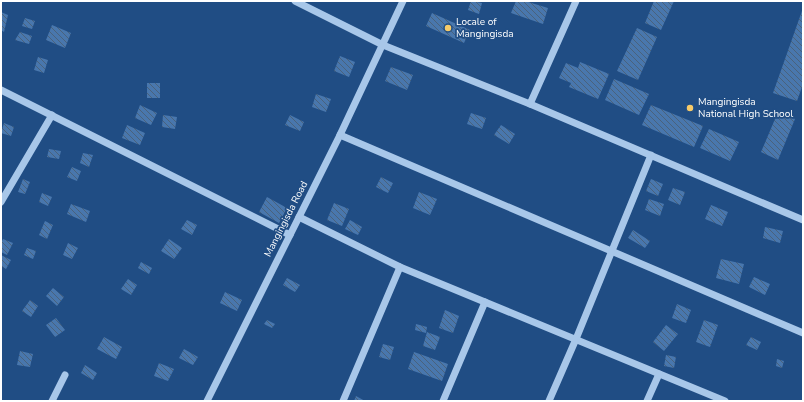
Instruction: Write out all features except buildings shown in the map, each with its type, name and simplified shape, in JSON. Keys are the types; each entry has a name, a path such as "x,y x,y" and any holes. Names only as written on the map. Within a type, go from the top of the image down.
{"street":[{"path":"295,1 383,45 530,104 803,220"},
{"name":"Mangingisda Road","path":"206,401 340,135 403,1"},
{"path":"530,104 576,1"},
{"path":"1,90 290,235"},
{"path":"1,202 52,116"},
{"path":"340,135 803,333"},
{"path":"549,401 651,155"},
{"path":"299,217 400,267 726,401"},
{"path":"343,401 400,267"},
{"path":"443,401 485,302"},
{"path":"647,401 659,374"},
{"path":"52,401 65,375"}],"place":[{"name":"Locale of Mangingisda","path":"448,28"},
{"name":"Mangingisda National High School","path":"690,108"}]}
